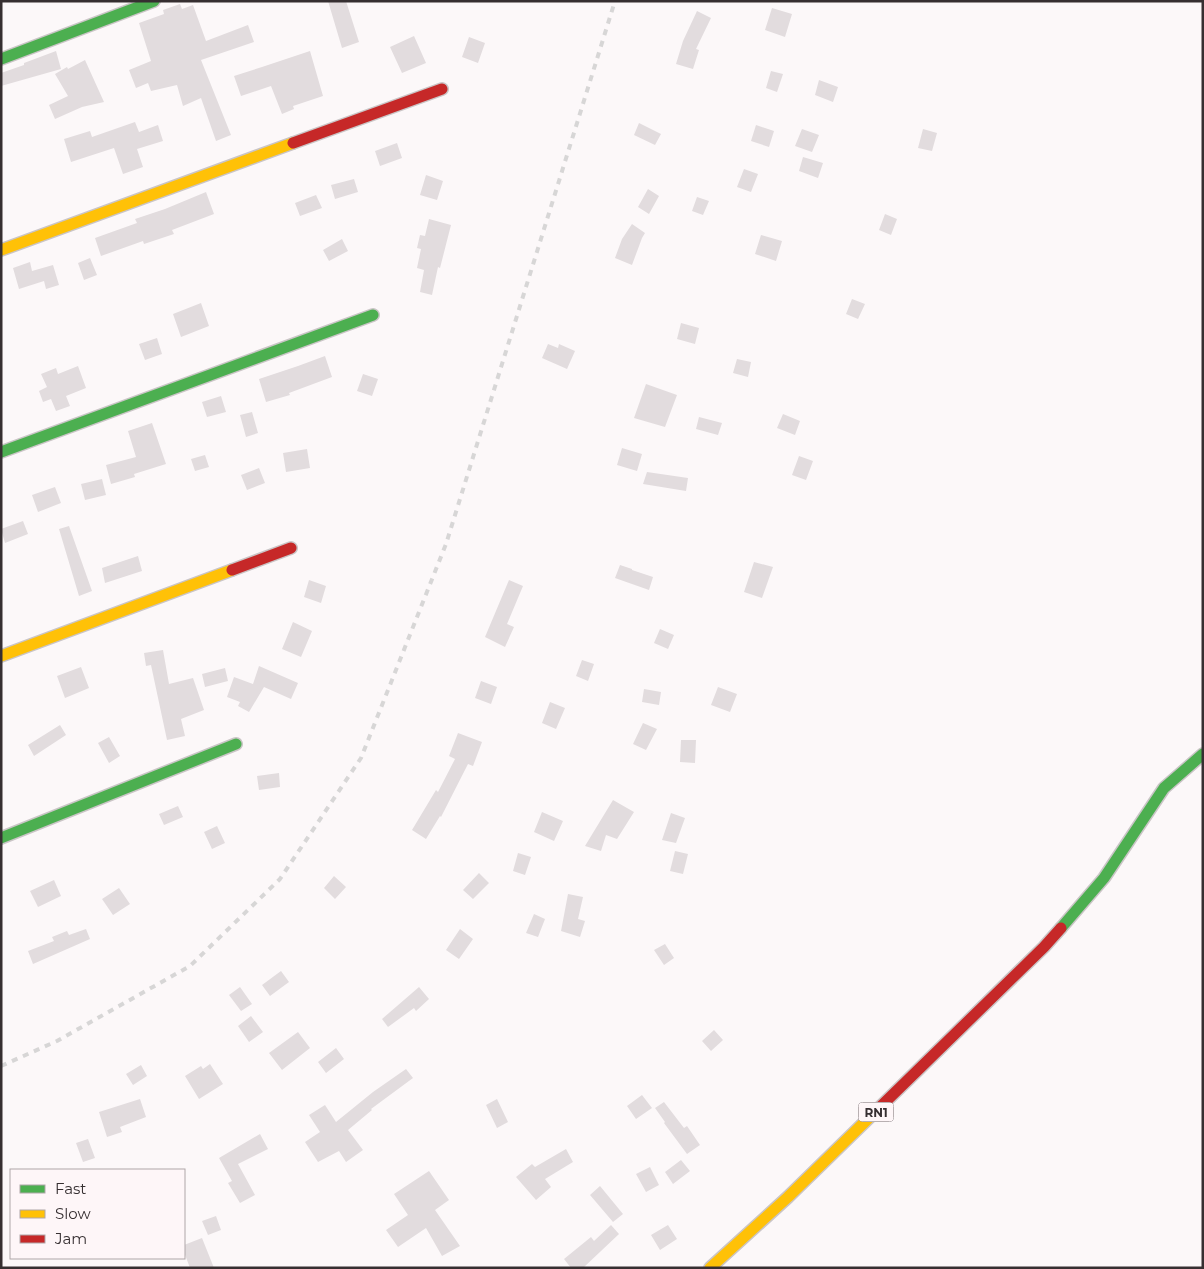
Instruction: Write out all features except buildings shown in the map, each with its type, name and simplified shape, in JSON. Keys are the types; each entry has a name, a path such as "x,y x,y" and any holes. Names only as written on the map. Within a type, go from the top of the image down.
{"main road":[{"path":"1,59 154,1"},
{"path":"1,250 442,89"},
{"path":"1,452 373,315"},
{"path":"1,656 291,548"},
{"path":"1,838 236,744"},
{"name":"RN1","path":"710,1268 788,1198 1041,949 1104,878 1164,788 1203,754"}],"railway":[{"path":"1,1066 57,1041 190,966 280,879 361,758 446,544 615,1"}],"traffic: fast":[{"path":"1,59 154,1"},
{"path":"1,452 373,315"},
{"path":"1,838 236,744"},
{"path":"1061,928 1104,878 1164,788 1203,754"}],"traffic: slow":[{"path":"1,250 293,143"},
{"path":"1,656 232,570"},
{"path":"710,1268 788,1197 876,1111"}],"traffic: jam":[{"path":"293,143 442,89"},
{"path":"232,570 291,548"},
{"path":"876,1111 1044,947 1061,928"}]}
